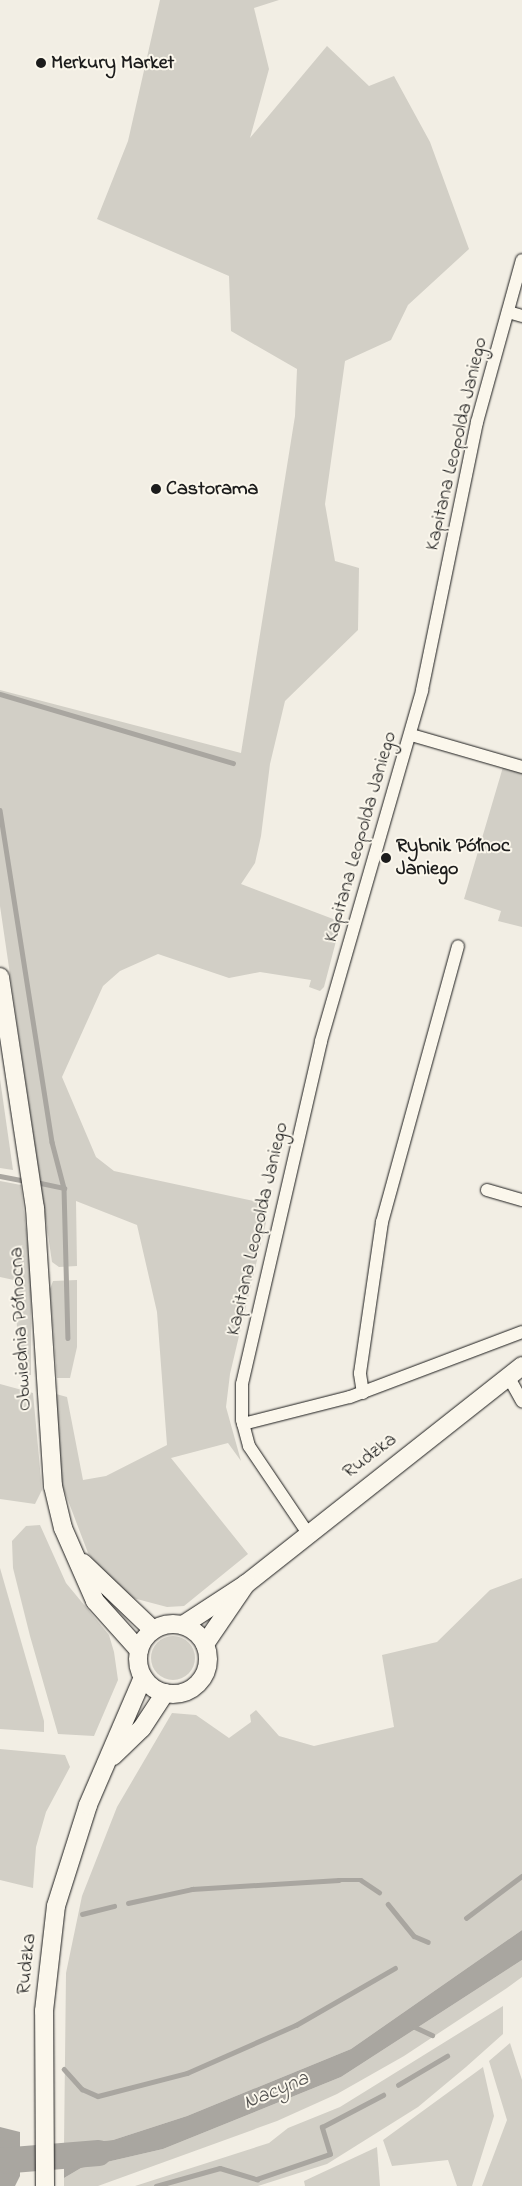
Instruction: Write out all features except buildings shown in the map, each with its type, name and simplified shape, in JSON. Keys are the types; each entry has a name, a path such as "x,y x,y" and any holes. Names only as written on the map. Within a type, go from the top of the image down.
{"main road":[{"name":"Obwiednia Północna","path":"0,978 35,1208 51,1471 63,1528 95,1601 138,1650"},
{"name":"Rudzka","path":"183,1625 246,1584 307,1532 515,1371"},
{"name":"Obwiednia Północna","path":"76,1557 153,1630"},
{"name":"Rudzka","path":"205,1644 246,1584"},
{"path":"183,1625 205,1644 208,1665 202,1680 188,1691 164,1693 143,1678 138,1650 153,1630 183,1625"},
{"name":"Rudzka","path":"45,2186 44,2011 49,1946 70,1859 88,1805 110,1758 123,1716 143,1678"},
{"name":"Rudzka","path":"110,1758 142,1728 164,1693"}],"street":[{"name":"Kapitana Leopolda Janiego","path":"307,1532 253,1454 243,1424 244,1372 319,1049 411,735 477,422 522,260"},
{"path":"508,312 522,316"},
{"path":"411,735 522,767"},
{"path":"363,1393 360,1373 382,1222 458,946"},
{"path":"487,1190 522,1200"},
{"path":"243,1424 363,1393 522,1332"},
{"path":"515,1371 522,1401"}],"shaded area":[{"path":"160,0 279,0 254,8 269,69 250,138 327,46 369,86 394,76 430,142 469,249 408,305 391,340 345,361 325,504 335,561 359,568 358,630 285,701 270,764 261,836 255,863 241,884 341,922 324,987 320,991 309,987 311,980 260,972 229,978 158,954 120,971 103,986 62,1077 96,1157 114,1171 263,1203 267,1218 230,1374 226,1407 241,1461 228,1443 171,1458 248,1554 184,1606 167,1607 133,1598 127,1602 88,1553 61,1482 56,1394 67,1397 83,1480 106,1476 167,1445 157,1312 137,1225 76,1201 77,1266 59,1267 52,1262 0,906 0,690 241,753 295,416 297,369 231,331 229,276 97,219 128,141"},
{"path":"503,767 522,772 522,927 498,921 501,911 464,899"},
{"path":"0,1079 13,1170 0,1168"},
{"path":"0,1181 21,1185 31,1274 31,1375 20,1375 14,1280 0,1277"},
{"path":"77,1280 77,1347 70,1378 57,1378 50,1289 53,1281"},
{"path":"0,1384 33,1393 42,1490 35,1504 0,1499"},
{"path":"40,1525 66,1583 109,1635 114,1652 118,1680 94,1736 58,1734 30,1636 13,1568 12,1541 26,1526"},
{"path":"0,1568 44,1721 44,1732 0,1729"},
{"path":"522,1578 522,1930 351,2049 187,2116 113,2140 64,2145 66,1973 82,1896 117,1807 172,1713 196,1715 229,1738 251,1722 250,1715 256,1710 279,1736 314,1746 394,1727 382,1655 437,1642 490,1590"},
{"path":"173,1636 185,1640 191,1646 195,1658 191,1670 185,1676 173,1680 161,1676 155,1670 151,1658 155,1646 161,1640"},
{"path":"0,1749 65,1755 70,1767 46,1812 36,1847 33,1888 0,1880"},
{"path":"522,1960 522,1977 507,1988 404,2056 337,2094 277,2121 98,2186 64,2186 64,2178 81,2168 163,2149 341,2077"},
{"path":"503,2006 503,2034 418,2107 327,2164 258,2186 135,2186 269,2143 288,2128 340,2107"},
{"path":"510,2043 522,2080 522,2186 482,2186 507,2120 489,2061"},
{"path":"483,2067 494,2116 472,2186 457,2186 448,2160 392,2166 383,2140"},
{"path":"377,2147 380,2186 305,2186 304,2181"}],"water":[{"path":"522,1930 522,1960 341,2077 163,2149 81,2168 64,2178 64,2145 113,2140 187,2116 351,2049"},
{"path":"0,2127 20,2132 20,2176 15,2186 0,2186"}],"waterway":[{"path":"0,694 233,763"},
{"path":"0,810 52,1142 64,1188 68,1338"},
{"path":"0,1176 26,1181"},
{"path":"36,1182 64,1188"},
{"path":"466,1918 522,1876"},
{"path":"128,1903 192,1889 339,1880 361,1880 379,1892"},
{"path":"388,1904 414,1936 428,1942"},
{"path":"82,1914 114,1906"},
{"path":"64,2069 82,2089 98,2096 187,2073 296,2025 395,1968"},
{"path":"415,2027 432,2035"},
{"path":"398,2085 447,2056"},
{"path":"156,2186 220,2168 257,2179 330,2154 322,2127 383,2095"},
{"name":"Nacyna","path":"0,2161 99,2153"}],"place":[{"name":"Merkury Market","path":"41,63"},
{"name":"Castorama","path":"156,489"},
{"name":"Rybnik Północ Janiego","path":"386,858"}]}
